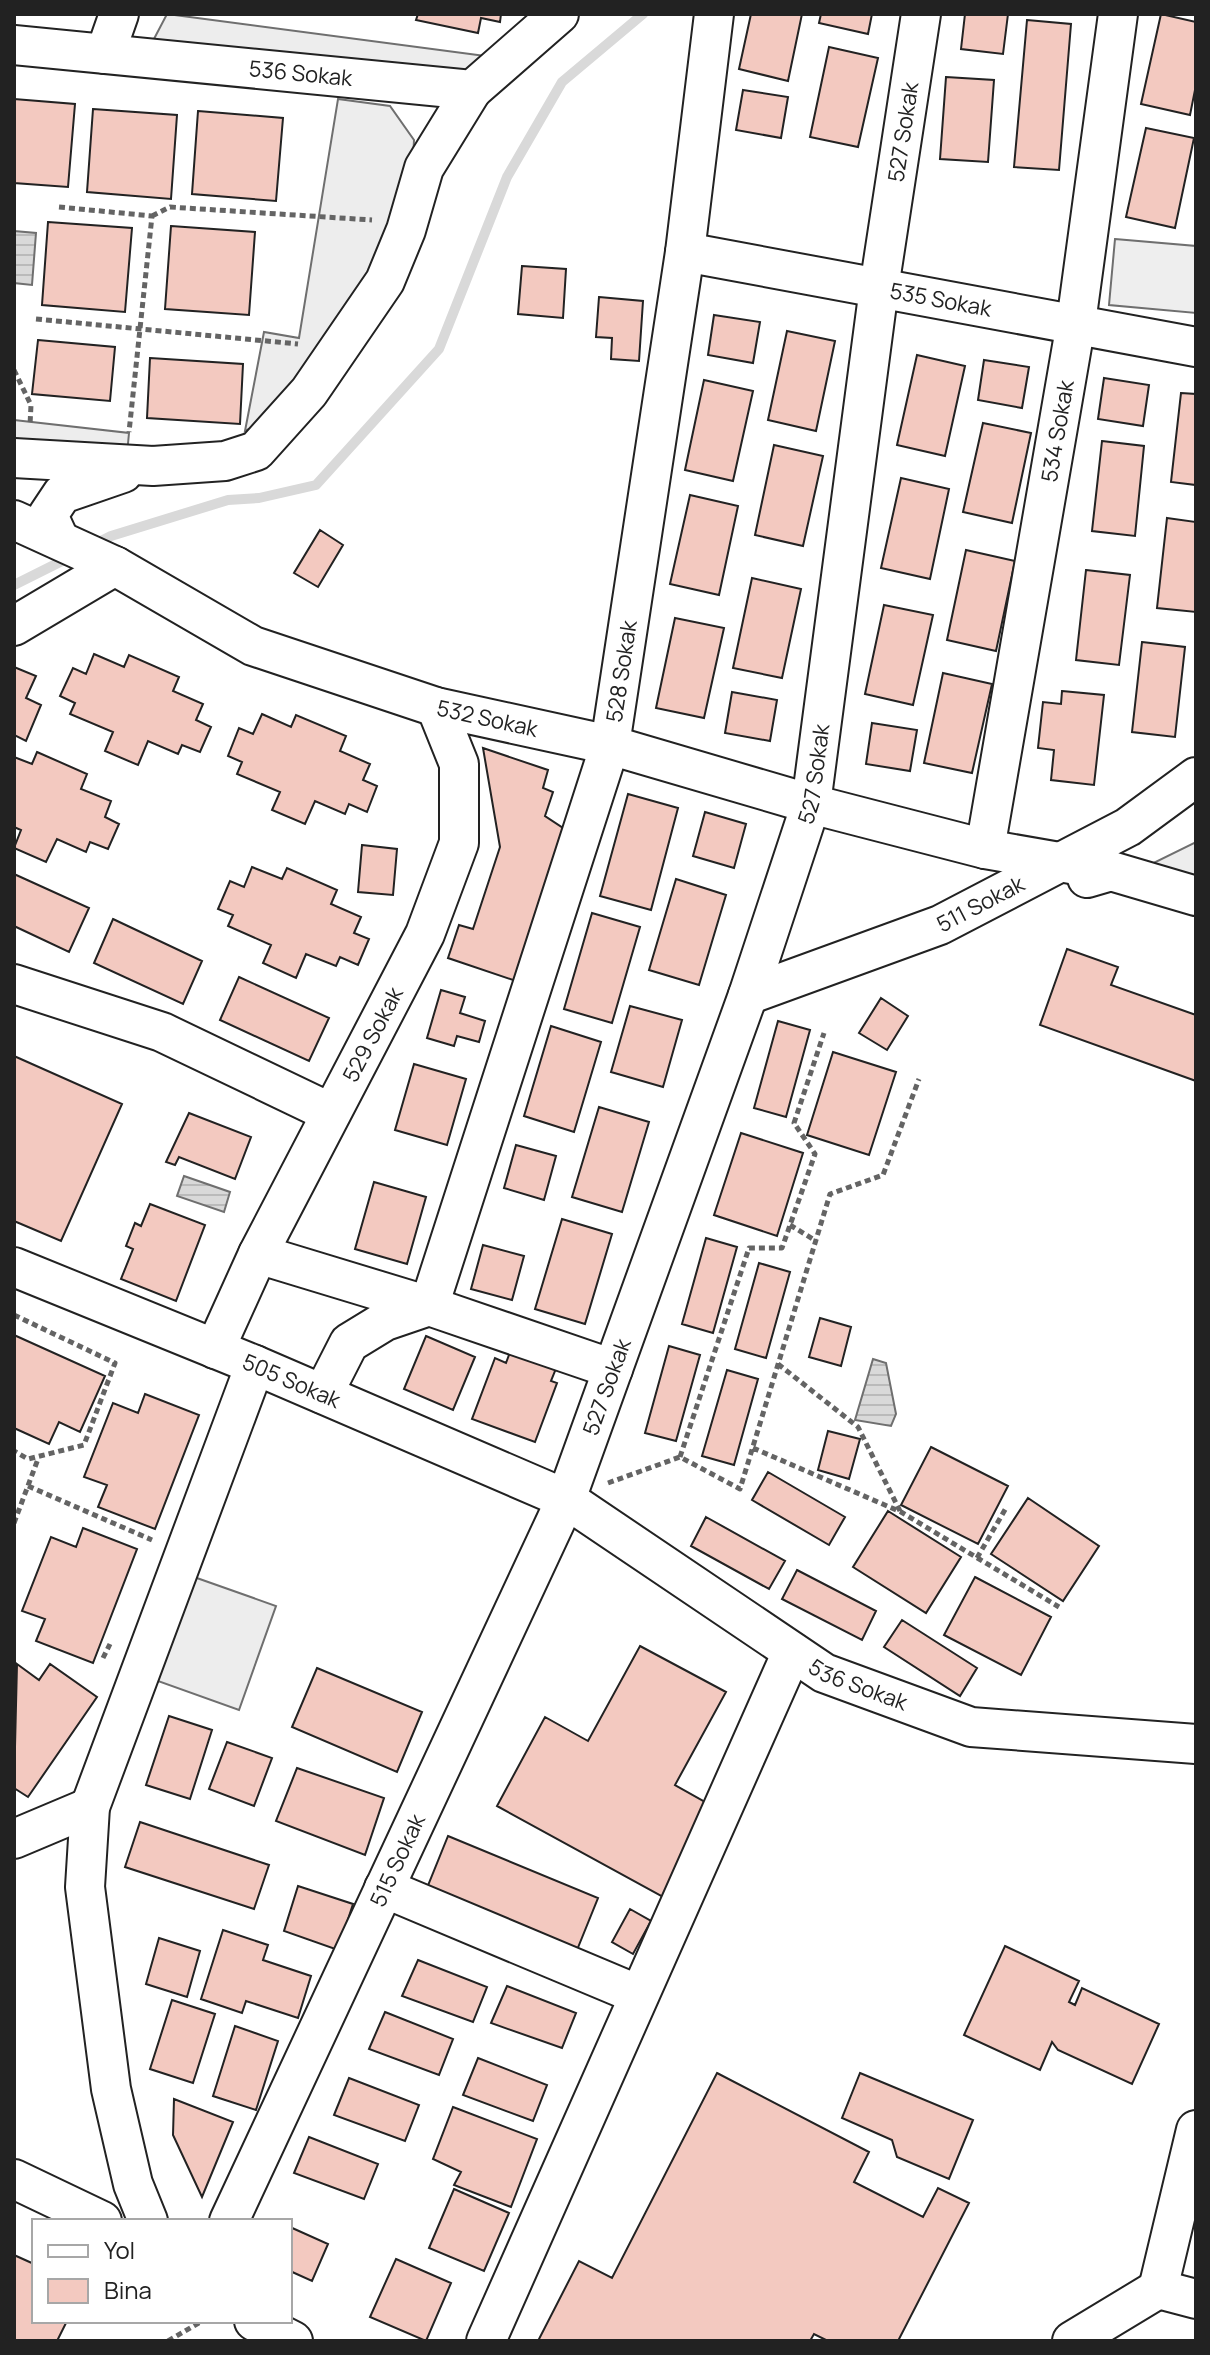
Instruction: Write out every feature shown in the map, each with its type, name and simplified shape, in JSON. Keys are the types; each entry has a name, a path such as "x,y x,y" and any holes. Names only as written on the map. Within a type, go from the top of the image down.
{"street":[{"path":"105,54 119,14"},
{"path":"21,459 140,465 225,461 256,451 309,392 385,281 409,222 424,168 472,90 559,14"},
{"name":"528 Sokak","path":"429,1306 610,745 685,252 714,14"},
{"name":"527 Sokak","path":"566,1499 748,995 811,804 879,288 921,14"},
{"name":"534 Sokak","path":"985,849 1076,323 1118,14"},
{"name":"536 Sokak","path":"14,45 472,90"},
{"name":"535 Sokak","path":"685,252 1196,347"},
{"path":"59,539 48,515 62,494 140,465"},
{"name":"532 Sokak","path":"14,520 115,566 253,646 436,707 610,745 811,804 985,849 1111,871 1196,896"},
{"path":"14,626 115,566"},
{"name":"529 Sokak","path":"215,1349 258,1254 425,934 459,843 459,764 436,707"},
{"name":"511 Sokak","path":"748,995 940,925 1128,827 1196,777"},
{"path":"940,925 1111,871"},
{"path":"14,984 162,1032 331,1113"},
{"path":"258,1254 429,1306 613,1369"},
{"name":"505 Sokak","path":"14,1267 255,1365 566,1499"},
{"path":"323,1394 349,1343 385,1321 429,1306"},
{"path":"147,2219 133,2184 111,2089 85,1887 90,1807 255,1365"},
{"name":"536 Sokak","path":"566,1499 824,1673 971,1727 1196,1744"},
{"name":"515 Sokak","path":"230,2219 566,1499"},
{"path":"486,2341 792,1652"},
{"path":"14,1839 90,1807"},
{"path":"384,1888 639,1995"},
{"path":"1072,2341 1158,2289 1196,2130"},
{"path":"14,2179 98,2219"},
{"path":"1158,2289 1196,2299"},
{"path":"258,2323 293,2341"}],"path":[{"path":"59,207 152,216 170,207 409,222"},
{"path":"140,465 140,330 152,216"},
{"path":"36,319 341,345"},
{"path":"14,370 31,405 21,459"},
{"path":"680,1457 749,1248 782,1248 815,1154 794,1123 824,1033"},
{"path":"566,1499 680,1457 740,1489 830,1194 883,1175 919,1079"},
{"path":"790,1225 816,1241"},
{"path":"14,1315 115,1363 84,1445 28,1459 14,1451"},
{"path":"778,1364 858,1427 901,1512"},
{"path":"753,1448 901,1512 1059,1607"},
{"path":"14,1523 39,1458"},
{"path":"28,1486 157,1542"},
{"path":"977,1558 1006,1508"},
{"path":"168,2341 199,2323"}],"shaded area":[{"path":"167,14 508,59 472,90 144,58"},
{"path":"338,99 390,106 414,140 412,179 393,241 268,419 245,431 264,332 299,338"},
{"path":"14,231 36,233 32,285 14,283"},
{"path":"1115,239 1196,246 1196,313 1109,305"},
{"path":"14,420 129,433 126,465 14,458"},
{"path":"1196,842 1196,896 1127,876"},
{"path":"184,1176 230,1192 224,1212 177,1196"},
{"path":"873,1359 886,1363 896,1414 891,1426 855,1420"},
{"path":"177,1571 276,1606 239,1710 141,1675"}],"building":[{"path":"418,14 501,14 500,22 481,18 478,33 416,20"},
{"path":"751,14 802,14 788,81 739,69"},
{"path":"821,14 872,14 868,34 819,23"},
{"path":"965,14 1008,14 1003,54 961,49"},
{"path":"1161,14 1196,22 1196,85 1190,115 1141,104"},
{"path":"1027,20 1071,24 1059,170 1014,167"},
{"path":"829,47 878,58 858,147 810,137"},
{"path":"946,77 994,80 988,162 940,159"},
{"path":"743,90 788,97 781,138 736,130"},
{"path":"14,99 75,104 68,187 14,183"},
{"path":"93,109 177,115 171,199 87,192"},
{"path":"198,111 283,118 276,201 192,194"},
{"path":"1146,128 1194,138 1175,228 1126,217"},
{"path":"48,222 132,228 125,312 42,305"},
{"path":"171,226 255,232 249,315 165,309"},
{"path":"522,266 566,269 563,318 518,314"},
{"path":"599,297 643,301 639,361 611,359 612,338 596,337"},
{"path":"714,315 760,322 753,363 708,355"},
{"path":"787,331 835,341 816,431 768,420"},
{"path":"38,340 115,347 110,401 32,394"},
{"path":"917,355 965,366 945,456 897,445"},
{"path":"150,358 243,364 240,424 147,418"},
{"path":"984,360 1029,367 1022,408 978,400"},
{"path":"1104,378 1149,385 1143,426 1098,419"},
{"path":"704,380 753,391 733,481 685,470"},
{"path":"1181,393 1196,394 1196,485 1171,482"},
{"path":"983,423 1031,433 1012,523 963,512"},
{"path":"1102,441 1144,446 1135,536 1092,531"},
{"path":"774,445 823,456 803,546 755,535"},
{"path":"901,478 949,489 930,579 881,568"},
{"path":"690,495 738,506 719,595 670,584"},
{"path":"1167,518 1196,522 1196,612 1157,608"},
{"path":"320,530 343,545 318,587 294,573"},
{"path":"966,550 1015,561 996,651 947,640"},
{"path":"1086,570 1130,575 1119,665 1076,660"},
{"path":"752,578 801,589 782,678 733,668"},
{"path":"884,605 933,615 913,705 865,694"},
{"path":"675,618 724,628 704,718 656,708"},
{"path":"1142,642 1185,647 1175,737 1132,732"},
{"path":"94,654 124,667 129,655 179,677 173,691 203,704 196,720 211,727 200,752 182,745 178,754 148,741 138,765 105,751 113,732 70,714 75,703 60,696 73,668 86,674"},
{"path":"14,667 36,676 26,698 41,705 26,741 14,735"},
{"path":"943,673 992,684 972,773 924,763"},
{"path":"1062,691 1104,695 1094,785 1051,780 1054,750 1038,748 1043,702 1061,704"},
{"path":"732,692 777,700 770,741 725,733"},
{"path":"262,714 291,727 296,715 346,736 340,751 370,764 363,780 377,786 367,812 349,804 345,814 315,801 305,824 272,810 280,792 237,774 242,762 228,756 239,728 253,734"},
{"path":"872,723 917,730 910,771 866,764"},
{"path":"483,748 548,770 543,788 553,792 545,816 566,830 516,981 448,958 459,925 473,929 500,847"},
{"path":"37,752 87,774 81,789 111,801 105,817 119,824 108,849 90,842 86,852 57,839 46,862 14,848 21,830 14,827 14,757 32,764"},
{"path":"628,794 678,808 651,910 600,896"},
{"path":"705,812 746,824 734,868 693,856"},
{"path":"362,845 397,849 393,895 358,892"},
{"path":"252,867 282,879 287,868 337,890 331,904 361,917 354,933 369,939 358,965 340,957 336,966 306,954 296,978 263,963 271,945 228,926 233,915 218,909 230,881 244,887"},
{"path":"14,874 89,908 69,952 14,926"},
{"path":"676,879 726,895 699,985 649,970"},
{"path":"592,913 640,927 612,1023 564,1009"},
{"path":"113,919 202,961 183,1004 94,963"},
{"path":"1067,949 1118,967 1111,985 1196,1015 1196,1081 1040,1025"},
{"path":"239,977 329,1018 309,1061 220,1020"},
{"path":"441,990 465,997 460,1013 485,1021 479,1042 457,1036 454,1046 427,1038"},
{"path":"881,998 908,1016 887,1050 859,1033"},
{"path":"630,1006 682,1020 663,1087 611,1072"},
{"path":"778,1021 810,1030 786,1117 754,1108"},
{"path":"551,1026 601,1042 574,1132 524,1116"},
{"path":"833,1052 896,1072 869,1155 807,1135"},
{"path":"14,1056 122,1104 61,1241 14,1221"},
{"path":"414,1064 466,1079 447,1145 395,1130"},
{"path":"599,1107 649,1122 622,1212 572,1197"},
{"path":"189,1113 251,1137 235,1179 179,1157 175,1165 166,1162"},
{"path":"741,1133 803,1153 777,1236 714,1215"},
{"path":"516,1145 556,1156 544,1200 504,1188"},
{"path":"374,1182 426,1197 407,1264 355,1249"},
{"path":"150,1204 205,1225 176,1301 121,1279 133,1249 126,1246 135,1223 141,1226"},
{"path":"562,1219 612,1234 585,1324 535,1309"},
{"path":"706,1238 737,1247 713,1333 682,1324"},
{"path":"483,1245 524,1256 512,1300 471,1289"},
{"path":"759,1263 790,1272 766,1358 735,1349"},
{"path":"820,1318 851,1327 841,1366 809,1357"},
{"path":"14,1335 105,1376 80,1432 59,1422 49,1444 14,1428"},
{"path":"426,1336 475,1357 453,1410 404,1389"},
{"path":"513,1344 559,1361 551,1381 557,1383 535,1442 472,1419 495,1358 506,1363"},
{"path":"669,1346 700,1355 676,1441 645,1433"},
{"path":"727,1370 758,1379 734,1465 702,1456"},
{"path":"145,1394 199,1415 155,1529 98,1507 107,1485 84,1477 113,1403 138,1413"},
{"path":"828,1431 860,1439 849,1479 818,1470"},
{"path":"931,1447 1008,1486 978,1544 901,1505"},
{"path":"768,1472 845,1517 829,1545 752,1500"},
{"path":"1028,1498 1099,1546 1063,1601 991,1554"},
{"path":"888,1511 961,1557 926,1613 853,1567"},
{"path":"706,1517 785,1561 769,1589 691,1546"},
{"path":"83,1528 137,1549 93,1663 36,1641 45,1619 22,1611 51,1537 76,1547"},
{"path":"797,1570 876,1611 862,1640 782,1599"},
{"path":"975,1577 1051,1617 1021,1675 944,1635"},
{"path":"902,1620 977,1668 960,1696 884,1647"},
{"path":"640,1646 726,1692 675,1785 712,1806 663,1897 497,1806 545,1717 588,1741"},
{"path":"17,1664 39,1680 50,1664 97,1697 28,1797 14,1788"},
{"path":"317,1668 422,1712 397,1772 292,1727"},
{"path":"169,1716 212,1730 190,1799 146,1785"},
{"path":"227,1742 272,1758 254,1806 209,1789"},
{"path":"297,1768 384,1798 365,1855 276,1821"},
{"path":"140,1822 269,1865 254,1909 125,1867"},
{"path":"448,1836 598,1898 577,1950 427,1888"},
{"path":"298,1886 353,1904 338,1950 284,1931"},
{"path":"630,1909 651,1921 633,1954 612,1942"},
{"path":"223,1930 268,1945 263,1960 311,1976 298,2018 246,2001 242,2013 201,1999"},
{"path":"159,1938 200,1951 187,1997 146,1984"},
{"path":"1005,1946 1079,1981 1069,2002 1075,2005 1082,1988 1159,2024 1132,2084 1058,2050 1052,2042 1040,2070 964,2035"},
{"path":"418,1960 487,1987 473,2022 402,1996"},
{"path":"507,1986 576,2013 562,2048 491,2023"},
{"path":"172,2000 215,2014 193,2083 150,2069"},
{"path":"385,2012 453,2039 439,2075 369,2049"},
{"path":"235,2026 278,2041 256,2110 213,2096"},
{"path":"478,2058 547,2085 533,2121 463,2095"},
{"path":"717,2073 869,2152 854,2182 923,2217 938,2188 969,2203 898,2341 828,2341 814,2334 810,2341 538,2341 579,2261 612,2278"},
{"path":"860,2073 973,2120 949,2179 897,2157 892,2140 842,2118"},
{"path":"349,2078 419,2105 405,2141 334,2115"},
{"path":"174,2099 233,2122 202,2197 173,2135"},
{"path":"453,2107 537,2139 511,2207 454,2185 461,2172 433,2159"},
{"path":"309,2137 378,2164 364,2199 294,2173"},
{"path":"454,2189 509,2213 484,2271 429,2248"},
{"path":"292,2228 328,2244 312,2281 292,2272"},
{"path":"14,2255 32,2263 32,2323 66,2323 57,2341 14,2341"},
{"path":"396,2259 451,2283 426,2341 370,2317"}],"waterway":[{"path":"91,546 111,536 228,500 259,498 316,485 439,349 507,177 562,82 643,14"},
{"path":"14,585 70,557"}]}
